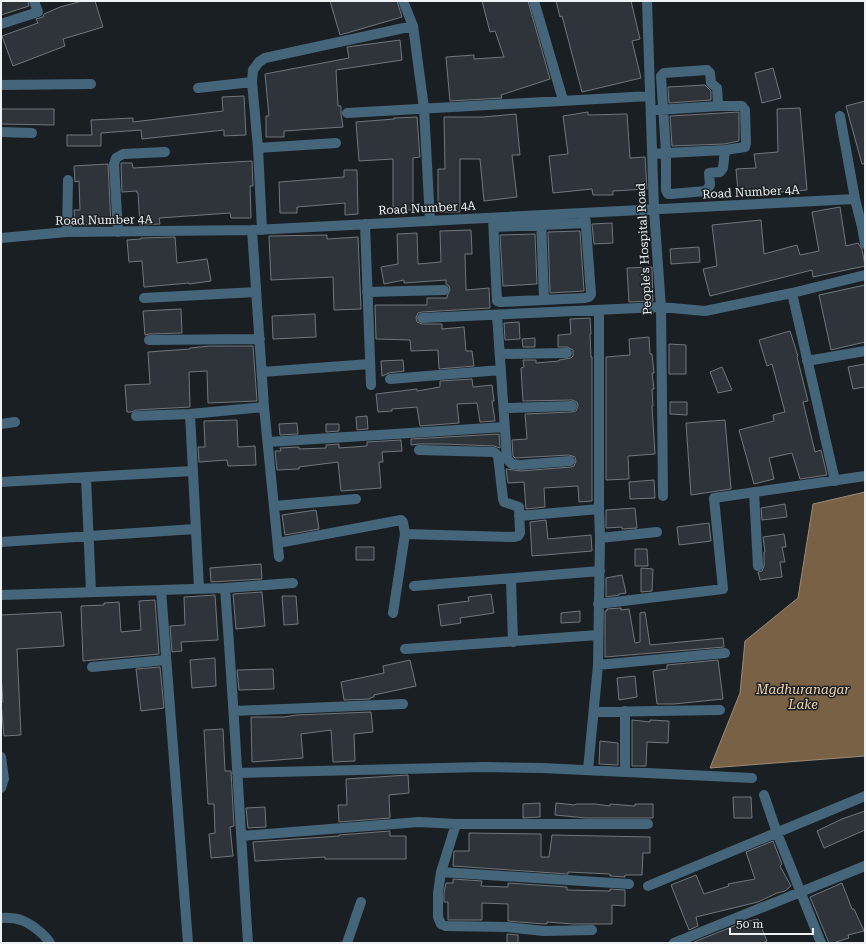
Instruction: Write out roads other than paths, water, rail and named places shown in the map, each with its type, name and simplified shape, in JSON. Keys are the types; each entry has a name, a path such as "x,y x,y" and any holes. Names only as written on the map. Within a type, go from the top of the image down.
{"street":[{"path":"1,24 38,12 34,1"},
{"path":"403,1 413,26 424,108 430,220"},
{"path":"534,1 563,100"},
{"name":"People's Hospital Road","path":"647,1 654,210 661,307 663,496"},
{"path":"279,557 264,407 256,292 258,148 252,82 253,70 259,62 265,58 413,26"},
{"path":"720,106 718,104 717,88 711,83 709,71 664,73 660,76 666,153 666,190 668,194 706,191 710,185 709,173 720,172 723,168 725,150"},
{"path":"198,88 252,82"},
{"path":"1,85 91,84"},
{"path":"347,113 650,96"},
{"path":"651,111 720,106 742,106 745,110 746,143 745,146 725,150 652,154"},
{"path":"840,116 854,199 864,227 865,244"},
{"path":"1,132 32,133"},
{"path":"258,148 336,143"},
{"path":"118,232 114,164 116,158 123,154 165,152"},
{"path":"67,232 68,180"},
{"name":"Road Number 4A","path":"1,238 67,232 257,230 430,220 493,222 586,218 654,210 854,199"},
{"path":"493,222 497,301 500,302 585,298 591,294 586,218"},
{"path":"541,220 544,300"},
{"path":"365,224 371,385"},
{"path":"422,318 661,307 704,311 792,293 865,275"},
{"path":"367,292 444,290"},
{"path":"144,298 256,292"},
{"path":"792,293 835,481"},
{"path":"588,770 598,665 598,604 600,571 599,310"},
{"path":"497,315 507,459 512,464 570,461"},
{"path":"149,340 260,339"},
{"path":"807,361 865,351"},
{"path":"500,354 567,353"},
{"path":"262,372 370,364"},
{"path":"390,379 501,370"},
{"path":"504,408 572,406"},
{"path":"136,416 190,414 264,407"},
{"path":"190,414 199,588"},
{"path":"1,424 15,422"},
{"path":"268,442 505,427"},
{"path":"405,534 513,537 518,536 520,533 519,507 504,502 498,456 494,452 419,450"},
{"path":"1,482 192,471"},
{"path":"598,604 723,589 714,498 865,476"},
{"path":"86,477 91,592"},
{"path":"754,492 758,566"},
{"path":"274,506 356,499"},
{"path":"519,516 599,509"},
{"path":"278,543 401,520 403,522 405,534 393,612"},
{"path":"1,542 195,529"},
{"path":"600,538 657,532"},
{"path":"414,586 600,571"},
{"path":"511,579 514,642"},
{"path":"1,595 224,588 293,583"},
{"path":"224,588 234,711 248,943"},
{"path":"161,590 188,943"},
{"path":"405,650 598,635"},
{"path":"598,665 725,653"},
{"path":"92,667 166,660"},
{"path":"234,711 404,704"},
{"path":"594,712 720,710"},
{"path":"625,711 625,772"},
{"path":"1,757 4,779 1,788"},
{"path":"237,773 484,766 752,778"},
{"path":"764,795 821,943"},
{"path":"648,886 865,796"},
{"path":"241,836 419,822 456,824 648,824"},
{"path":"456,824 441,872 438,893 438,917 441,924 446,926 507,927 544,931 592,930"},
{"path":"674,943 865,866"},
{"path":"441,872 629,884"},
{"path":"347,943 360,902"},
{"path":"1,918 11,918 28,922 48,938 50,943"}],"water":[{"name":"Madhuranagar Lake","path":"865,492 865,756 710,768 740,693 745,641 798,598 813,504"}]}
